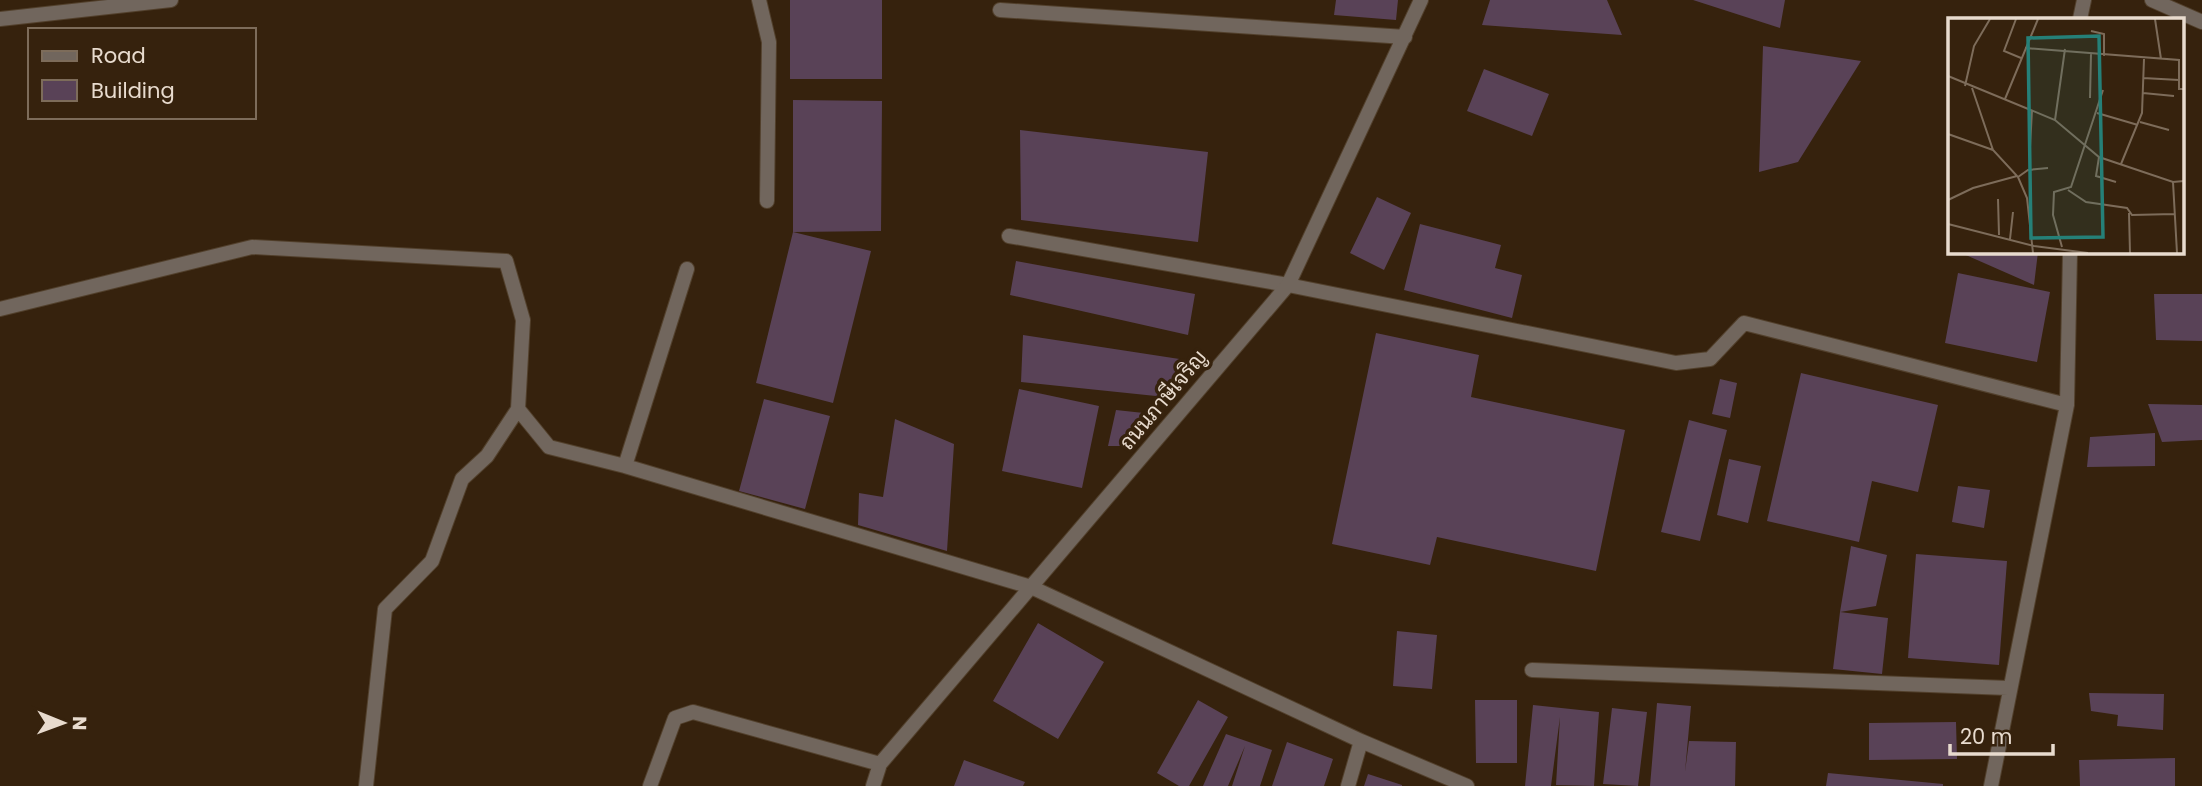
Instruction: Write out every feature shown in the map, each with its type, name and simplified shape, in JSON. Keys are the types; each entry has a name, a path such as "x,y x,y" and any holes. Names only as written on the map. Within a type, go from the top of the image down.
{"street":[{"path":"0,19 172,0"},
{"path":"759,0 769,42 767,201"},
{"name":"ถนนภาษีเจริญ","path":"873,786 880,764 1288,285 1421,0"},
{"path":"2080,18 2084,0"},
{"path":"2152,0 2202,22"},
{"path":"1000,10 1405,37"},
{"path":"1009,236 1288,285 1676,363 1710,359 1744,323 2067,405"},
{"path":"0,309 252,247 506,261 523,320 518,409 487,456 462,479 432,561 385,608 366,786"},
{"path":"1991,786 2008,688 2067,405 2070,254"},
{"path":"625,466 687,270"},
{"path":"518,409 549,447 625,466 1031,587 1361,741 1467,786"},
{"path":"1532,670 2008,688"},
{"path":"650,786 675,718 693,712 880,764"},
{"path":"1348,786 1361,741"}],"building":[{"path":"790,0 882,0 882,79 790,79"},
{"path":"1336,0 1398,0 1396,20 1334,15"},
{"path":"1490,0 1607,0 1622,35 1482,25"},
{"path":"1693,0 1785,0 1780,28"},
{"path":"1763,46 1861,61 1798,162 1759,172"},
{"path":"1484,69 1549,94 1532,136 1467,111"},
{"path":"793,100 882,101 881,231 793,232"},
{"path":"1020,130 1208,152 1198,242 1021,220"},
{"path":"1377,197 1411,213 1384,270 1350,253"},
{"path":"1420,224 1501,245 1495,268 1522,275 1512,318 1404,290"},
{"path":"793,232 871,251 833,403 756,383"},
{"path":"1964,254 2038,254 2034,285"},
{"path":"1016,261 1195,294 1188,335 1010,295"},
{"path":"1958,273 2050,292 2037,362 1945,343"},
{"path":"2154,294 2202,294 2202,341 2156,340"},
{"path":"1376,333 1479,355 1471,397 1625,430 1596,571 1437,537 1430,565 1332,544"},
{"path":"1023,335 1186,360 1175,398 1021,382"},
{"path":"1801,373 1938,405 1918,492 1872,481 1859,542 1767,521"},
{"path":"1720,379 1737,383 1730,418 1712,414"},
{"path":"1019,389 1099,406 1082,488 1002,471"},
{"path":"764,399 830,416 805,509 739,491"},
{"path":"2148,404 2202,405 2202,440 2162,442"},
{"path":"1116,410 1153,414 1138,446 1108,446"},
{"path":"895,419 954,444 947,551 858,525 859,493 883,497"},
{"path":"1689,420 1727,430 1700,541 1661,532"},
{"path":"2155,433 2155,466 2087,467 2090,437"},
{"path":"1729,459 1761,466 1748,523 1717,515"},
{"path":"1958,486 1990,490 1984,528 1952,522"},
{"path":"1851,546 1887,555 1876,606 1840,612"},
{"path":"1916,554 2007,561 1999,665 1908,658"},
{"path":"1840,612 1888,618 1882,674 1833,669"},
{"path":"1038,623 1104,662 1058,739 993,701"},
{"path":"1397,631 1437,635 1432,689 1393,686"},
{"path":"2089,693 2164,694 2163,730 2117,726 2118,715 2091,711"},
{"path":"1198,700 1228,717 1189,786 1179,786 1157,773"},
{"path":"1475,700 1517,700 1517,763 1476,763"},
{"path":"1657,703 1691,706 1685,772 1689,741 1736,742 1735,786 1650,786"},
{"path":"1533,705 1599,712 1594,786 1556,785 1560,717 1551,786 1525,786"},
{"path":"1612,708 1647,712 1638,786 1603,784"},
{"path":"1956,722 1957,759 1869,760 1869,723"},
{"path":"1226,734 1272,750 1260,786 1232,786 1245,746 1228,786 1203,786"},
{"path":"1287,742 1333,759 1324,786 1272,786"},
{"path":"2175,758 2175,786 2080,786 2079,760"},
{"path":"964,760 1025,782 1023,786 954,786"},
{"path":"1828,773 1943,784 1943,786 1826,786"},
{"path":"1368,774 1402,785 1402,786 1364,786"}]}
